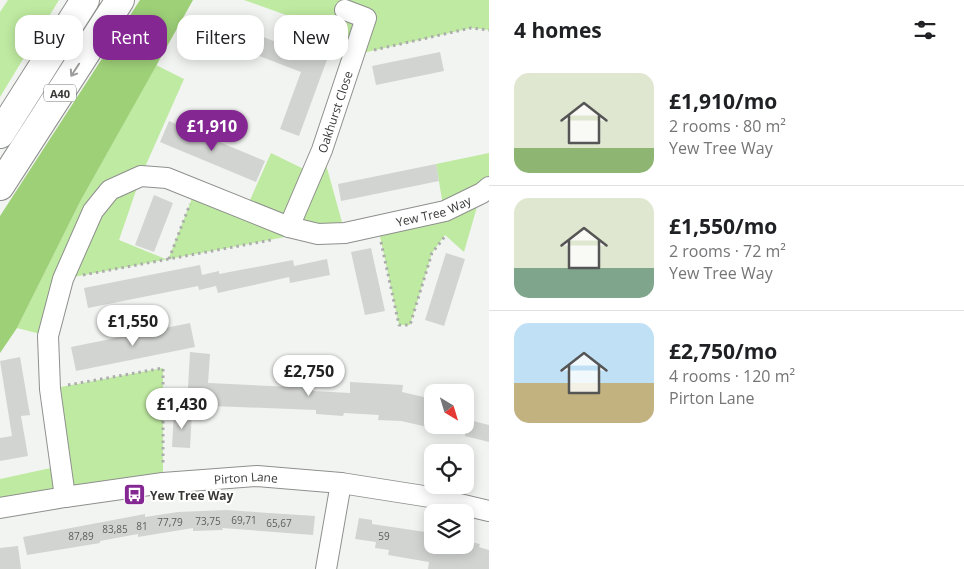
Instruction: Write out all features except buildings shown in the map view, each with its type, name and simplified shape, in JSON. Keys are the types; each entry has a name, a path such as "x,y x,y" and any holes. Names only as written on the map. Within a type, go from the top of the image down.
{"highway":[{"name":"A40","path":"0,134 85,0"},
{"name":"A40","path":"0,186 120,0"}],"street":[{"name":"Oakhurst Close","path":"289,227 322,150 366,18 345,10"},
{"name":"Yew Tree Way","path":"65,497 50,389 48,336 63,279 93,212 110,190 141,176 167,178 196,188 289,227 318,234 345,233 445,211 482,193 489,187"},
{"name":"Pirton Lane","path":"0,508 163,483 257,476 341,483 430,497 489,511"},
{"path":"326,569 341,483"}],"path":[{"path":"354,55 471,28 489,30"},
{"path":"168,260 196,188"},
{"path":"63,279 285,237 289,227"},
{"path":"378,227 398,325 410,325 432,253 446,235"},
{"path":"50,389 163,368 163,483"}],"green space":[{"path":"8,0 59,0 50,15 15,15 15,60 23,60 0,97 0,12"},
{"path":"140,0 193,0 185,15 177,15 177,29 167,46 167,15 130,15"},
{"path":"244,0 489,0 489,30 471,28 354,55 348,50 348,15 286,15"},
{"path":"101,60 159,60 81,200 17,328 0,353 0,216"},
{"path":"156,65 184,79 141,176 119,240 167,259 63,279 48,336 17,328 81,200"},
{"path":"322,150 345,233 290,227 285,237 168,259 196,188 246,209 271,153 312,173"},
{"path":"489,153 489,187 481,193 464,252 445,235 432,253 410,325 399,325 378,227 444,211 436,164"},
{"path":"163,368 163,483 0,508 0,479 60,466 50,389"}],"place":[{"name":"Yew Tree Way","path":"134,495"}]}
